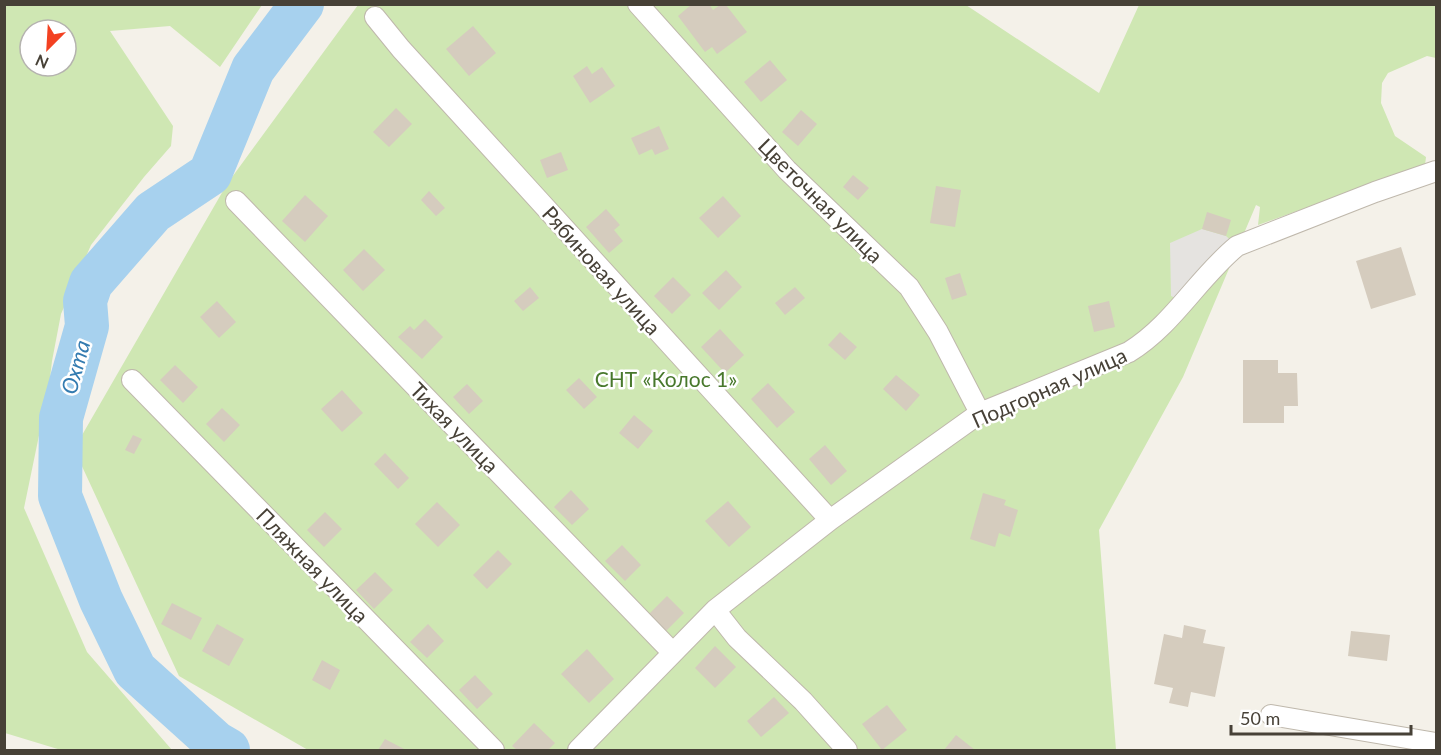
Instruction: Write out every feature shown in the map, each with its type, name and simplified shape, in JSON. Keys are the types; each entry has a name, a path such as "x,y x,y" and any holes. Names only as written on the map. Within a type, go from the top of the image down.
{"street":[{"name":"Цветочная улица","path":"638,4 787,170 909,287 938,332 980,413"},
{"name":"Рябиновая улица","path":"375,17 401,49 831,520"},
{"name":"Подгорная улица","path":"578,750 715,610 831,520 980,413 1129,352 1144,343 1222,258 1236,246 1375,192 1437,171"},
{"name":"Тихая улица","path":"236,201 673,653"},
{"name":"Пляжная улица","path":"132,380 494,750"},
{"path":"715,610 737,638 803,701 847,750"},
{"path":"1271,715 1437,743"}],"green space":[{"path":"4,5 262,5 220,67 170,26 110,31 173,126 171,146 91,245 61,314 49,387 24,508 87,652 172,750 61,750 5,733"},
{"name":"СНТ «Колос 1»","path":"358,5 966,5 1099,93 1139,5 1436,5 1436,58 1427,56 1388,73 1382,83 1381,103 1395,136 1426,157 1425,165 1258,225 1260,207 1256,205 1183,377 1099,530 1116,750 308,750 179,676 74,449 227,184"}],"shaded area":[{"path":"1202,229 1226,236 1237,246 1184,302 1171,296 1170,243"}],"building":[{"path":"692,4 709,4 713,10 720,5 726,5 747,32 717,54 712,47 705,52 678,16"},
{"path":"473,26 496,53 469,76 446,49"},
{"path":"770,60 787,80 761,102 744,82"},
{"path":"587,66 592,74 602,67 615,86 590,103 573,76"},
{"path":"396,108 412,124 389,147 373,132"},
{"path":"801,110 817,124 798,146 782,132"},
{"path":"659,126 669,149 655,155 652,149 639,155 631,138"},
{"path":"561,152 568,170 547,178 540,160"},
{"path":"853,175 869,188 858,200 843,187"},
{"path":"936,186 961,190 955,227 930,223"},
{"path":"429,191 445,208 436,216 421,200"},
{"path":"305,195 328,216 305,242 282,221"},
{"path":"723,196 741,216 718,238 699,218"},
{"path":"606,209 620,225 614,230 623,241 609,253 586,227"},
{"path":"1207,212 1231,220 1226,236 1202,229"},
{"path":"1401,247 1416,295 1371,309 1356,261"},
{"path":"364,249 385,270 363,291 343,270"},
{"path":"726,270 742,287 719,310 702,293"},
{"path":"960,273 967,295 952,300 945,278"},
{"path":"673,277 691,295 672,314 654,296"},
{"path":"530,287 539,298 523,311 514,301"},
{"path":"795,287 805,298 785,315 775,303"},
{"path":"217,301 236,322 219,338 200,317"},
{"path":"1109,301 1115,327 1094,332 1088,306"},
{"path":"425,319 443,337 422,359 398,337 410,326 414,330"},
{"path":"720,329 744,355 725,373 701,347"},
{"path":"840,332 857,347 845,360 828,345"},
{"path":"1243,360 1278,360 1278,373 1297,373 1298,406 1284,406 1284,423 1243,423"},
{"path":"175,365 198,387 183,403 160,380"},
{"path":"896,375 920,395 906,411 883,389"},
{"path":"579,378 597,397 584,409 566,390"},
{"path":"768,383 795,412 777,428 751,399"},
{"path":"467,384 483,401 469,414 453,397"},
{"path":"342,390 363,413 342,432 321,409"},
{"path":"222,408 240,425 224,442 206,424"},
{"path":"634,415 653,431 638,449 619,433"},
{"path":"133,435 142,439 134,454 125,450"},
{"path":"825,445 847,471 831,485 809,459"},
{"path":"385,453 409,478 398,489 374,464"},
{"path":"571,490 589,509 572,525 554,507"},
{"path":"983,493 1006,500 1004,505 1018,510 1010,537 999,533 995,547 970,539"},
{"path":"728,501 751,527 729,547 705,521"},
{"path":"437,502 460,525 438,547 415,524"},
{"path":"325,512 342,529 324,547 307,530"},
{"path":"622,545 641,565 625,581 605,561"},
{"path":"498,550 512,564 487,589 473,575"},
{"path":"375,572 393,590 374,609 356,590"},
{"path":"667,596 684,613 665,632 648,615"},
{"path":"172,603 202,618 191,640 161,624"},
{"path":"217,624 244,639 229,666 202,651"},
{"path":"428,624 444,641 427,658 410,642"},
{"path":"1184,625 1206,630 1203,643 1225,647 1215,697 1191,692 1188,707 1169,703 1173,688 1154,684 1164,634 1182,638"},
{"path":"1351,631 1390,635 1387,661 1348,656"},
{"path":"715,646 736,667 715,688 695,668"},
{"path":"587,649 614,679 589,703 561,674"},
{"path":"322,660 340,670 330,690 312,680"},
{"path":"475,675 493,694 477,709 459,690"},
{"path":"774,697 789,713 761,737 747,721"},
{"path":"887,705 907,730 882,750 862,724"},
{"path":"534,723 555,743 548,750 517,750 512,746"},
{"path":"956,735 975,750 944,750"},
{"path":"385,739 406,750 378,750"}],"waterway":[{"name":"Охта","path":"228,750 216,743 135,670 101,600 60,496 61,418 87,326 85,301 91,283 153,212 210,174 253,69 302,4"}]}
